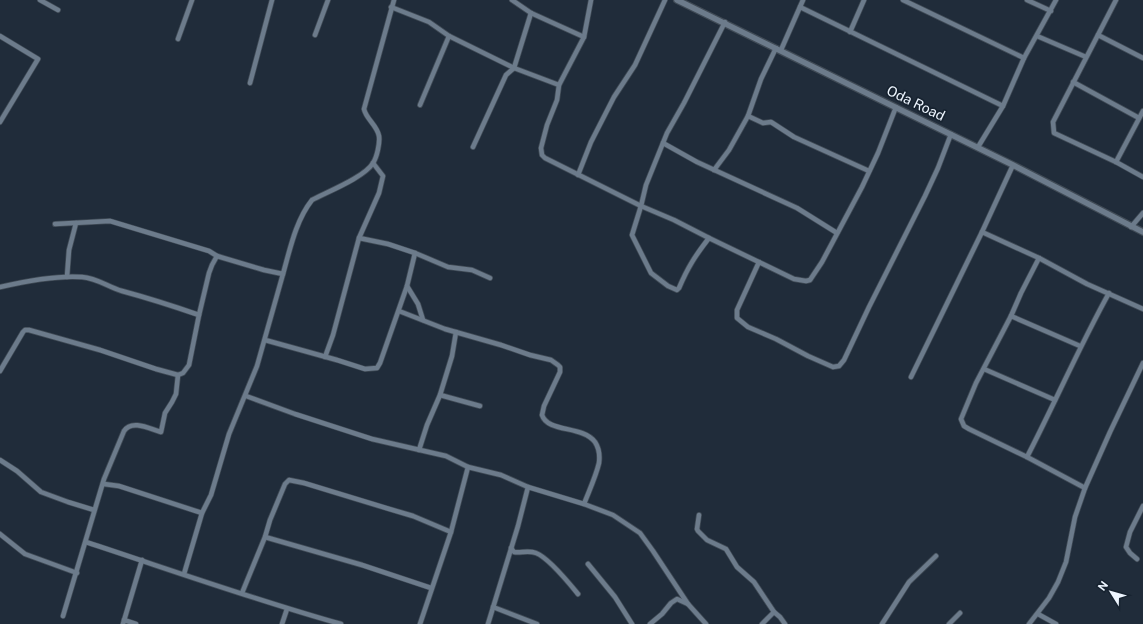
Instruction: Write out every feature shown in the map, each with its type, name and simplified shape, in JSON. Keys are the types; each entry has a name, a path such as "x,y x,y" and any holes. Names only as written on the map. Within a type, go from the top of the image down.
{"street":[{"path":"40,0 58,10"},
{"path":"178,39 192,0"},
{"path":"250,83 272,0"},
{"path":"314,35 328,0"},
{"path":"184,574 202,513 211,495 229,434 246,396 265,340 299,222 306,207 312,200 366,172 374,163 377,152 378,135 364,109 394,0"},
{"path":"512,0 531,13 584,37"},
{"path":"591,0 584,37 559,85 557,100 547,125 541,152 544,158 794,279 806,281 810,280 822,262 878,153 896,107"},
{"path":"578,174 591,142 614,96 635,66 665,0"},
{"name":"Oda Road","path":"677,0 725,22 1014,164 1143,232"},
{"path":"714,170 729,150 748,116 761,79 779,49 803,0"},
{"path":"850,32 864,0"},
{"path":"904,0 1024,58"},
{"path":"1027,0 1051,11"},
{"path":"978,147 1003,106 1024,58 1056,0"},
{"path":"1116,0 1053,122 1054,133 1116,162 1143,178"},
{"path":"391,7 429,22 449,36 514,68 559,85"},
{"path":"800,7 1003,106"},
{"path":"473,147 506,75 514,68 531,13"},
{"path":"709,238 694,258 677,290 651,273 634,239 633,232 646,185 667,133 725,22"},
{"path":"1098,35 1143,58"},
{"path":"0,36 38,59 0,122"},
{"path":"420,105 449,36"},
{"path":"1037,36 1086,58"},
{"path":"1073,82 1139,118"},
{"path":"1116,162 1143,111"},
{"path":"748,116 763,123 771,122 794,137 869,171"},
{"path":"759,262 737,310 737,318 748,327 776,339 808,356 833,367 839,366 844,360 925,196 951,134"},
{"path":"663,143 714,170 797,208 837,233"},
{"path":"325,357 333,335 359,238 379,193 383,176 374,163"},
{"path":"911,377 1014,164"},
{"path":"1131,227 1143,213"},
{"path":"55,224 110,221 209,251 217,256 264,270 284,274"},
{"path":"67,277 69,250 76,223"},
{"path":"982,232 1039,258 1077,279 1143,309"},
{"path":"359,238 388,244 415,253 448,267 472,270 490,278"},
{"path":"265,340 364,369 377,368 408,286 415,253"},
{"path":"0,371 23,332 25,330 29,330 100,350 136,363 178,375 183,374 189,364 209,273 217,256"},
{"path":"1039,258 976,383 962,419 964,426 1085,488"},
{"path":"0,287 39,279 83,277 96,279 122,291 140,295 199,315"},
{"path":"408,286 418,304 423,320"},
{"path":"1027,457 1048,417 1080,346 1109,294"},
{"path":"399,311 456,332 530,355 547,358 560,367 560,372 544,406 542,415 546,422 552,425 588,434 599,450 599,463 584,504"},
{"path":"1011,316 1080,346"},
{"path":"419,450 427,425 440,395 452,356 456,332"},
{"path":"1029,624 1038,614 1058,582 1066,562 1074,517 1085,488 1143,364"},
{"path":"984,369 1055,400"},
{"path":"63,616 86,542 94,510 104,484 104,479 124,431 126,427 133,425 161,432 165,412 176,394 178,375"},
{"path":"440,395 480,406"},
{"path":"246,396 294,414 372,439 446,456 468,467 501,475 528,487 584,504 613,515 640,533 688,604 706,624"},
{"path":"0,460 18,471 41,492 94,510"},
{"path":"420,624 451,532 468,467"},
{"path":"242,593 265,537 270,520 285,484 289,480 304,483 413,516 451,532"},
{"path":"104,484 118,486 202,513"},
{"path":"488,624 522,514 528,487"},
{"path":"1137,559 1126,547 1130,532 1143,506"},
{"path":"699,515 698,532 707,540 726,549 737,567 754,582 774,612 785,624"},
{"path":"0,534 25,554 77,572"},
{"path":"265,537 362,565 431,588"},
{"path":"86,542 287,609 341,624"},
{"path":"511,548 514,552 536,553 541,556 561,573 578,594"},
{"path":"882,624 909,582 936,556"},
{"path":"136,624 123,622 142,560"},
{"path":"588,564 615,596 632,624"},
{"path":"650,624 677,599 688,604"},
{"path":"493,607 537,624"},
{"path":"282,624 287,609"},
{"path":"762,624 774,612"},
{"path":"949,624 960,613"},
{"path":"1038,614 1056,624"}]}
